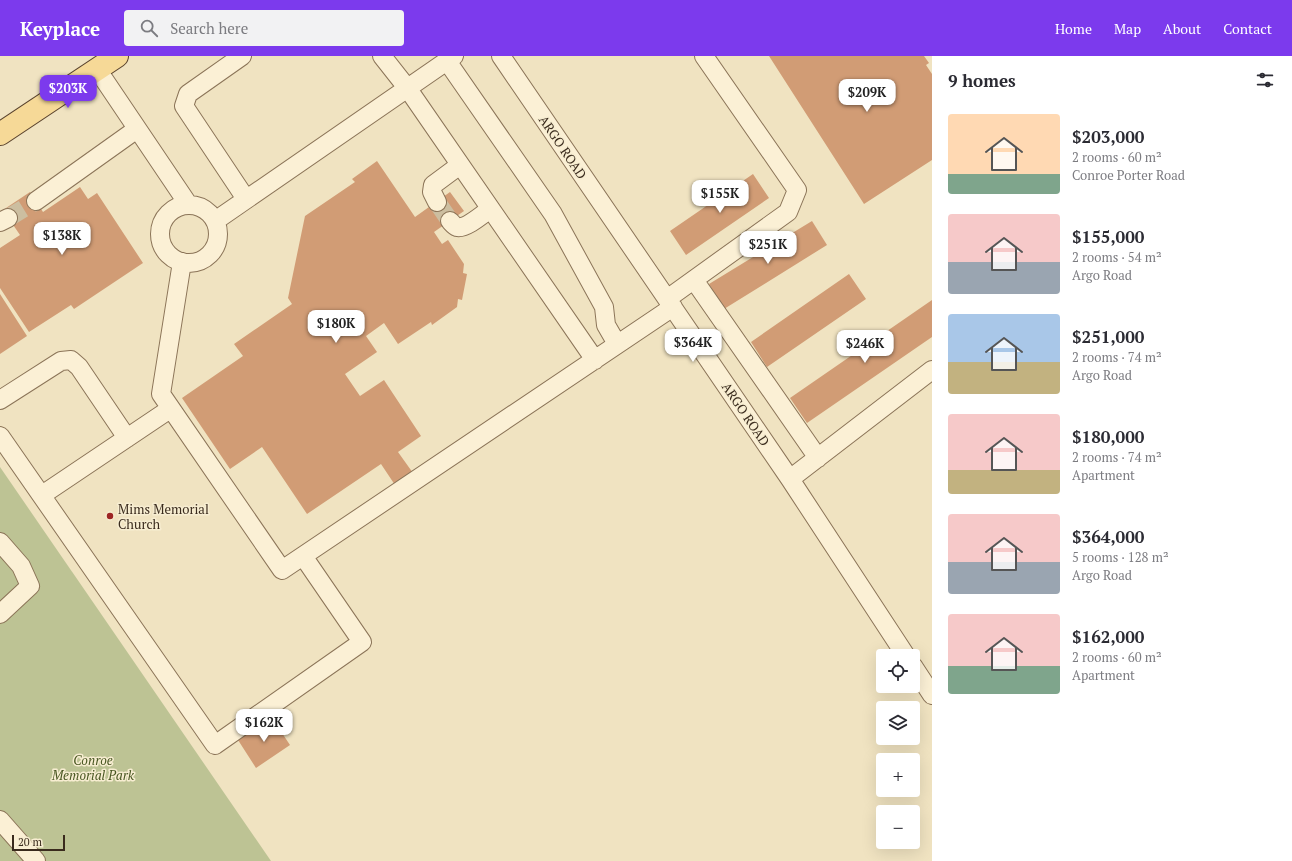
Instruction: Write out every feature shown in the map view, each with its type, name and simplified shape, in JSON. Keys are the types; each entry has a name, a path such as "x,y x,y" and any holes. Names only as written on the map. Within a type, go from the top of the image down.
{"main road":[{"path":"0,134 117,56"}],"street":[{"path":"382,56 408,89 594,360"},
{"name":"ARGO ROAD","path":"501,56 790,479 901,649"},
{"path":"182,262 161,394 282,570 617,344 670,303 694,280 788,212 797,190 704,56"},
{"path":"240,57 188,94 184,106 246,199"},
{"path":"215,220 451,59 553,214 604,307 606,325 617,344"},
{"path":"97,69 188,204"},
{"path":"36,201 137,129"},
{"path":"436,202 432,192 433,185 460,165"},
{"path":"188,204 196,205 204,208 215,220 218,228 216,245 206,258 199,262 182,262 168,254 163,247 160,239 162,222 166,215 172,210 188,204"},
{"path":"450,221 456,226 462,227 490,209"},
{"path":"694,280 818,458"},
{"path":"0,400 61,361 71,360 79,367 127,438"},
{"path":"790,479 932,370"},
{"path":"42,495 170,409"},
{"path":"0,436 215,745 362,642 303,556"},
{"path":"0,542 21,566 30,586 0,614"},
{"path":"920,677 932,695"},
{"path":"0,820 36,861"}],"green space":[{"name":"Conroe Memorial Park","path":"0,467 271,861 0,861"}],"building":[{"path":"769,56 924,56 929,63 926,65 932,74 932,160 864,204"},
{"path":"377,161 415,217 450,192 464,211 434,232 442,244 448,240 464,264 463,273 467,274 462,300 458,299 457,307 432,325 431,322 398,344 384,323 366,336 377,352 345,374 360,396 384,380 421,436 398,452 413,473 395,485 381,464 307,514 262,447 230,469 182,398 243,356 234,344 292,304 288,298 305,216 355,182 352,179"},
{"path":"753,174 769,198 686,255 670,231"},
{"path":"80,187 88,199 97,193 143,263 74,309 71,305 29,332 0,288 0,248 20,235 3,210 30,192 43,212"},
{"path":"812,221 827,245 724,309 709,284"},
{"path":"849,274 866,299 767,367 751,342"},
{"path":"0,294 27,336 0,354"},
{"path":"932,300 932,337 807,423 790,398"},
{"path":"272,718 290,745 256,768 238,740"}],"tunnel":[{"path":"8,218 36,201"},
{"path":"437,202 450,221"}],"place":[{"name":"Mims Memorial Church","path":"110,516"}]}
